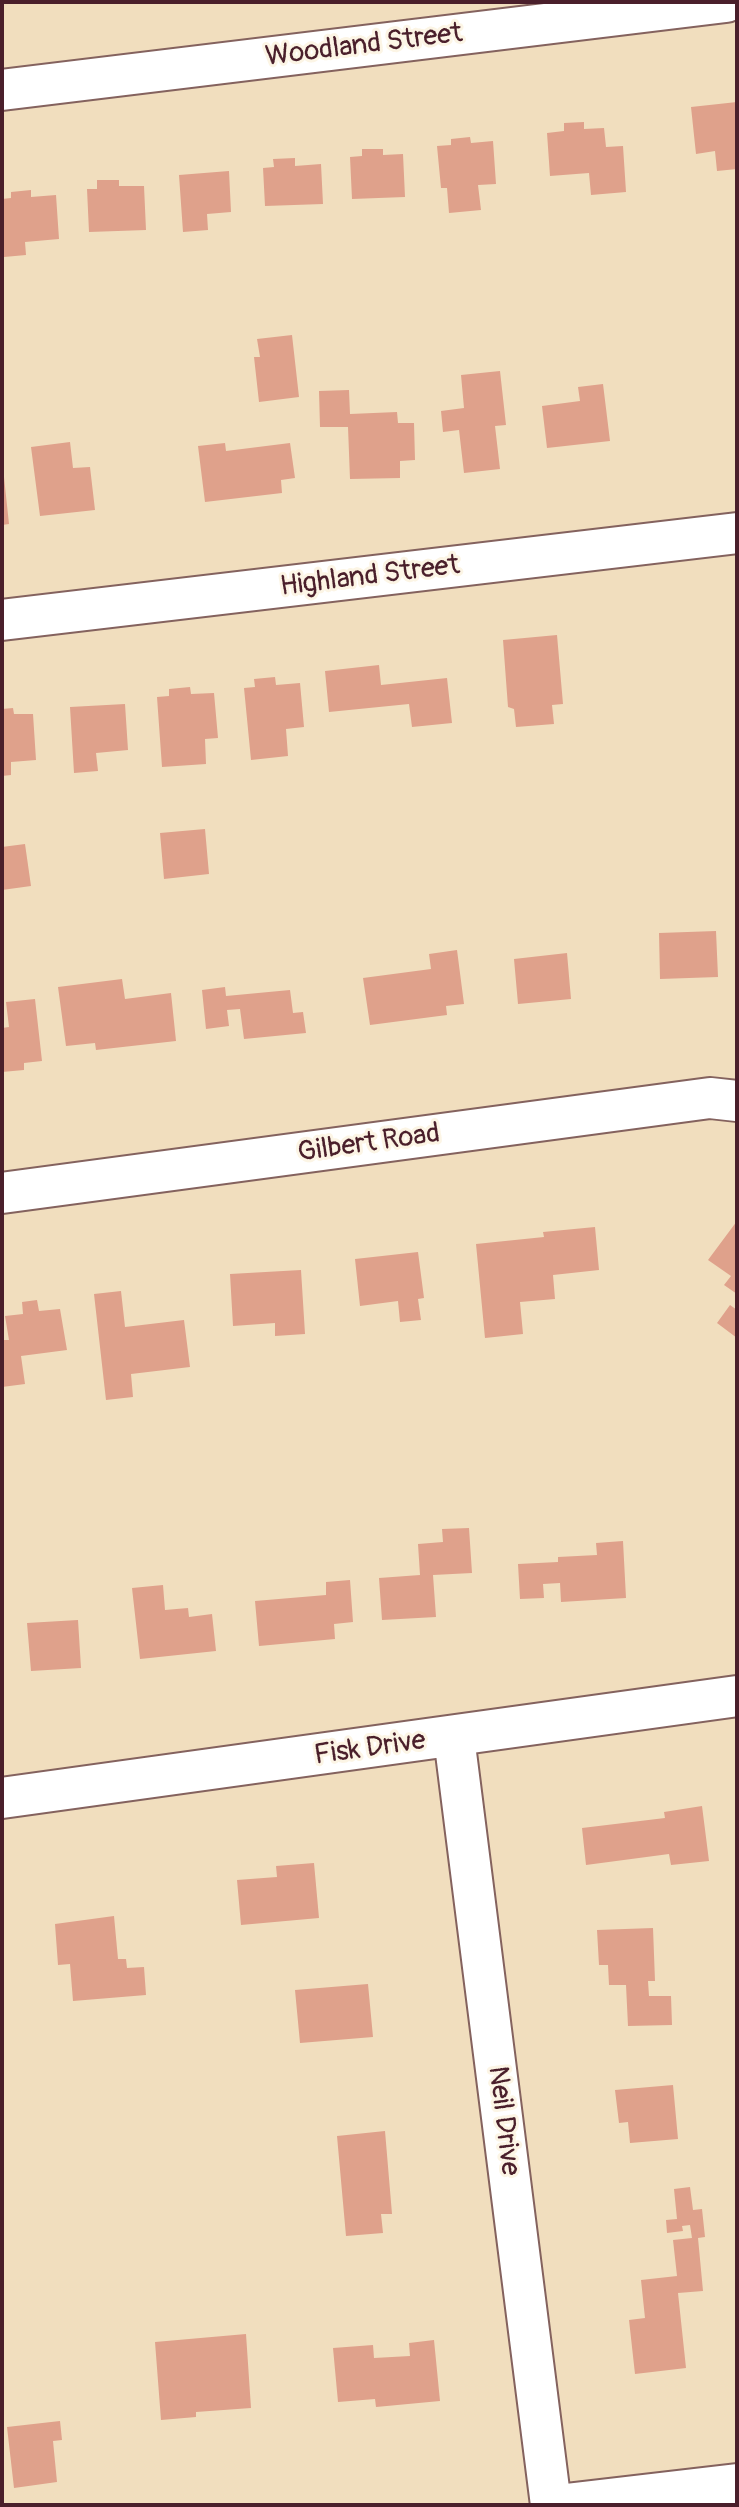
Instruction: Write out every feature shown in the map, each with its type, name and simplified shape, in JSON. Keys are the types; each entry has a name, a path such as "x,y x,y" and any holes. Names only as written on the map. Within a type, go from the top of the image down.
{"street":[{"name":"Woodland Street","path":"2,90 726,2"},
{"name":"Highland Street","path":"2,620 737,533"},
{"name":"Gilbert Road","path":"2,1193 710,1098 737,1101"},
{"name":"Fisk Drive","path":"2,1798 737,1696"},
{"name":"Neil Drive","path":"454,1737 551,2505"},
{"path":"557,2505 668,2499 737,2484"}],"building":[{"path":"737,102 737,169 717,171 715,151 696,154 691,107"},
{"path":"584,122 584,129 604,128 606,147 623,146 626,192 591,195 589,173 550,176 547,133 564,131 564,123"},
{"path":"470,137 471,143 493,141 496,184 478,185 481,210 449,213 447,188 441,188 437,146 451,145 451,139"},
{"path":"362,149 383,149 383,155 403,154 405,197 352,199 350,157 362,156"},
{"path":"295,158 295,166 321,164 323,204 265,206 263,168 274,167 273,159"},
{"path":"229,171 231,212 207,214 208,230 183,232 179,175"},
{"path":"97,180 119,180 119,186 144,186 146,230 89,232 87,189 97,189"},
{"path":"31,190 31,197 56,195 59,239 25,242 26,255 4,257 2,199 11,198 11,192"},
{"path":"292,335 299,397 259,402 254,357 260,357 257,339"},
{"path":"500,371 506,425 495,426 500,469 464,473 459,430 443,432 441,411 464,408 461,375"},
{"path":"603,384 610,441 547,448 542,406 580,401 578,387"},
{"path":"349,390 350,414 397,412 398,423 414,423 415,460 400,461 400,478 350,479 348,427 320,427 319,391"},
{"path":"70,442 73,468 90,467 95,510 40,516 31,447"},
{"path":"225,443 226,451 290,443 295,478 281,480 282,493 205,502 198,446"},
{"path":"2,477 9,524 2,525"},
{"path":"557,635 563,704 552,705 554,724 516,727 514,709 508,707 503,640"},
{"path":"379,665 381,685 447,678 452,723 412,727 409,704 329,712 325,671"},
{"path":"275,677 276,685 300,683 304,727 286,729 288,756 251,760 244,688 255,687 254,679"},
{"path":"190,687 191,694 214,693 218,738 205,739 206,764 162,767 157,697 169,696 169,689"},
{"path":"125,704 128,750 96,753 98,771 74,773 70,707"},
{"path":"13,708 14,714 33,714 36,760 11,762 11,775 2,776 2,709"},
{"path":"205,829 209,874 164,879 160,833"},
{"path":"25,844 31,886 2,890 2,847"},
{"path":"716,931 718,977 660,979 659,933"},
{"path":"457,950 464,1004 446,1006 447,1015 370,1025 363,978 431,969 429,954"},
{"path":"567,953 571,999 518,1004 514,959"},
{"path":"122,979 125,999 171,993 176,1041 96,1050 95,1043 66,1046 58,987"},
{"path":"225,987 226,996 290,990 293,1013 303,1012 306,1033 244,1039 240,1009 227,1010 229,1026 206,1029 202,990"},
{"path":"35,999 42,1061 24,1063 24,1070 2,1072 2,1028 9,1027 6,1002"},
{"path":"737,1221 737,1294 724,1285 731,1276 708,1260"},
{"path":"595,1227 599,1270 553,1275 555,1299 520,1302 523,1334 485,1338 476,1244 544,1237 543,1232"},
{"path":"418,1252 424,1298 418,1299 421,1320 400,1322 398,1301 360,1306 355,1259"},
{"path":"301,1270 305,1334 275,1336 275,1323 233,1326 230,1274"},
{"path":"121,1291 125,1327 184,1320 190,1367 131,1374 133,1397 106,1400 94,1294"},
{"path":"37,1300 39,1311 60,1309 67,1350 21,1356 25,1384 2,1387 2,1340 9,1340 5,1316 23,1314 22,1302"},
{"path":"730,1305 737,1310 737,1338 717,1323"},
{"path":"469,1528 472,1573 433,1575 436,1617 382,1620 379,1578 420,1575 418,1544 443,1542 442,1529"},
{"path":"623,1541 626,1598 561,1602 560,1583 543,1584 544,1598 520,1599 518,1564 558,1562 558,1557 597,1555 596,1543"},
{"path":"350,1580 353,1622 334,1624 335,1639 259,1646 255,1601 326,1595 326,1582"},
{"path":"163,1585 165,1610 188,1608 189,1617 212,1614 216,1651 140,1659 132,1588"},
{"path":"78,1620 81,1668 31,1671 27,1623"},
{"path":"702,1806 709,1861 671,1865 669,1854 586,1865 582,1828 665,1818 664,1812"},
{"path":"314,1863 319,1918 241,1925 237,1880 277,1877 276,1866"},
{"path":"114,1916 118,1959 126,1959 127,1968 144,1967 146,1995 73,2001 70,1964 58,1965 55,1924"},
{"path":"653,1928 655,1981 648,1981 649,1996 671,1996 672,2025 628,2026 626,1985 609,1985 608,1965 599,1965 597,1930"},
{"path":"368,1984 373,2037 300,2043 295,1990"},
{"path":"673,2085 678,2139 630,2143 628,2122 619,2123 615,2090"},
{"path":"385,2131 392,2214 381,2214 383,2233 346,2236 337,2136"},
{"path":"690,2187 693,2210 702,2209 705,2237 698,2238 703,2291 678,2293 686,2368 635,2374 629,2320 645,2318 641,2280 677,2276 673,2240 692,2238 690,2225 682,2226 683,2231 667,2233 666,2220 677,2219 674,2189"},
{"path":"246,2334 251,2408 196,2412 196,2417 161,2420 155,2342"},
{"path":"434,2340 440,2401 376,2407 375,2399 338,2402 333,2348 373,2345 374,2358 410,2356 409,2343"},
{"path":"60,2421 62,2440 53,2441 57,2482 14,2488 7,2427"}]}
